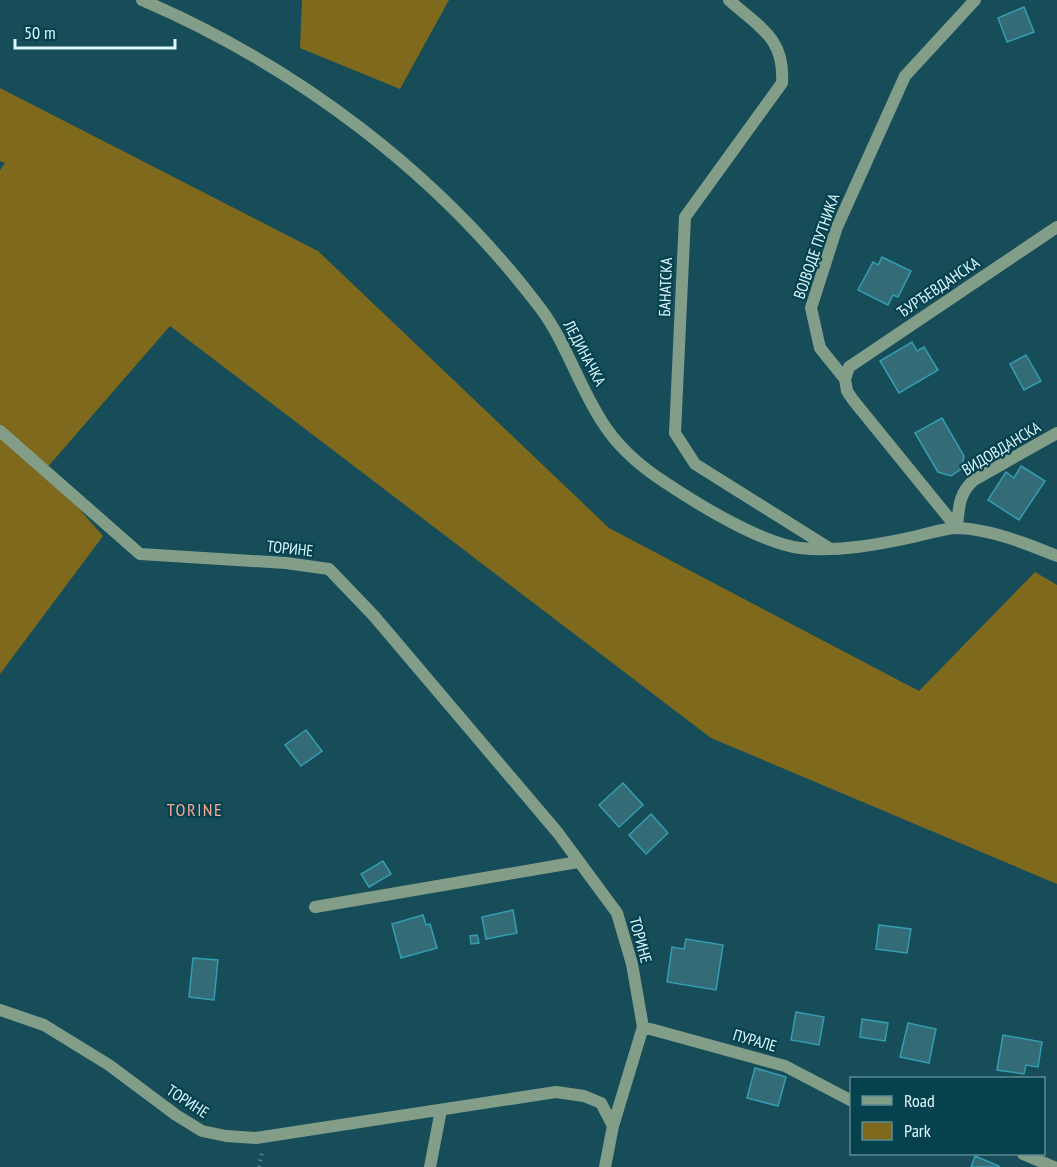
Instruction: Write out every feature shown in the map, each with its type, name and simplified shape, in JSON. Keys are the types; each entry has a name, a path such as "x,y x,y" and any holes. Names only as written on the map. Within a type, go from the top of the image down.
{"street":[{"name":"ЛЕДИНАЧКА","path":"142,0 195,23 267,64 381,143 444,200 504,261 546,316 601,420 634,459 698,503 760,535 798,548 830,548 883,543 957,528 1015,541 1057,556"},
{"name":"БАНАТСКА","path":"729,0 775,42 783,63 782,83 685,217 675,434 695,464 830,548"},
{"name":"ВОЈВОДЕ ПУТНИКА","path":"957,528 847,391 845,379 820,348 811,308 837,227 905,76 975,0"},
{"name":"ЂУРЂЕВДАНСКА","path":"845,379 849,367 1057,227"},
{"name":"ТОРИНЕ","path":"0,431 140,554 286,563 329,569 375,616 558,833 617,913 632,964 643,1027 613,1126"},
{"name":"ВИДОВДАНСКА","path":"957,528 959,498 965,488 974,480 1057,433"},
{"path":"315,907 578,862"},
{"name":"ТОРИНЕ","path":"0,1010 44,1025 109,1065 176,1115 202,1131 256,1138 556,1092 584,1096 601,1103 613,1126"},
{"name":"ПУРАЛЕ","path":"643,1027 785,1066 850,1100"},
{"path":"430,1167 441,1110"},
{"path":"605,1167 613,1126"},
{"path":"1025,1155 1054,1167"}],"green space":[{"path":"302,0 449,0 400,89 300,48"},
{"path":"0,88 318,251 609,528 919,691 1035,572 1057,585 1057,884 711,738 170,326 45,470 103,536 0,674 0,170 5,163 0,161"}],"building":[{"path":"1024,7 1034,32 1007,42 998,18"},
{"path":"882,257 911,271 898,297 893,295 888,305 858,290 873,262 878,265"},
{"path":"912,342 917,351 924,347 938,370 899,393 880,361"},
{"path":"1026,355 1041,381 1024,390 1010,364"},
{"path":"942,418 964,456 961,469 951,476 938,472 915,433"},
{"path":"1021,466 1045,481 1019,520 988,500 1006,472 1014,478"},
{"path":"306,730 322,751 301,766 285,745"},
{"path":"623,783 643,805 619,827 599,805"},
{"path":"651,814 668,833 646,854 629,835"},
{"path":"383,861 391,874 369,887 361,874"},
{"path":"513,910 517,933 486,939 482,917"},
{"path":"423,915 426,925 430,924 437,948 401,958 392,924"},
{"path":"879,925 911,929 907,953 876,949"},
{"path":"477,935 479,943 471,944 470,936"},
{"path":"686,939 723,945 716,990 667,982 672,947 684,949"},
{"path":"193,958 218,960 214,1000 189,997"},
{"path":"796,1012 824,1017 819,1045 791,1040"},
{"path":"862,1019 888,1023 885,1041 860,1037"},
{"path":"908,1023 936,1029 929,1063 900,1057"},
{"path":"1003,1035 1042,1042 1038,1067 1026,1065 1024,1074 997,1070"},
{"path":"755,1068 786,1077 778,1106 747,1098"},
{"path":"975,1156 999,1166 971,1167"}],"district":[{"name":"TORINE","path":"195,810"}]}
